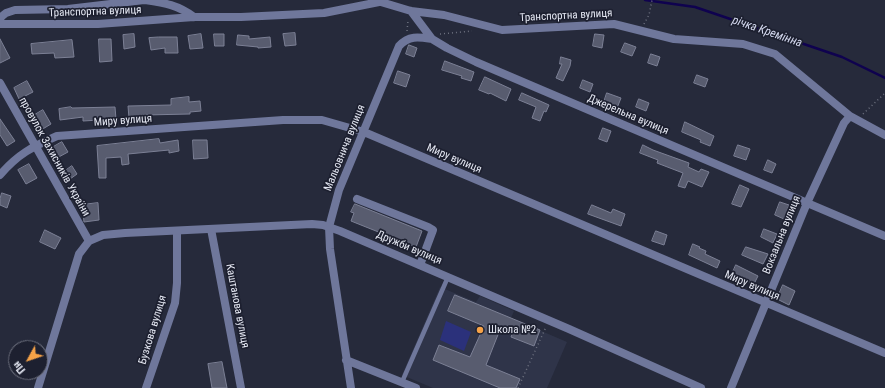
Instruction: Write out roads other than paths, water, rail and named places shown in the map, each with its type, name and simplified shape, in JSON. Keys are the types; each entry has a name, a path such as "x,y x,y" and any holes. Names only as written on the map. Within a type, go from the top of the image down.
{"street":[{"path":"0,20 1,17 15,10 68,8 144,0 173,5 184,9 194,17"},
{"path":"377,1 408,10"},
{"name":"Транспортна вулиця","path":"0,24 98,24 194,17 241,17 324,13 377,1"},
{"name":"Транспортна вулиця","path":"408,10 444,14 502,30 614,24 674,39 743,44 775,54 850,116 885,135"},
{"name":"Джерельна вулиця","path":"408,10 432,39 476,62 885,236"},
{"name":"Мальовнича вулиця","path":"351,388 330,249 329,227 339,190 399,46 404,41 417,36 432,39"},
{"name":"провулок Захисників України","path":"0,84 89,241"},
{"name":"Вокзальна вулиця","path":"731,388 807,203 844,123 850,116"},
{"name":"Миру вулиця","path":"0,175 12,161 35,146 57,136 283,120 322,120 364,132 766,304 885,353"},
{"path":"358,199 433,230 420,265"},
{"name":"Дружби вулиця","path":"89,241 103,235 312,224 329,227 549,320 701,388"},
{"name":"Каштанова вулиця","path":"211,229 241,388"},
{"name":"Бузкова вулиця","path":"146,388 175,303 177,283 177,231"},
{"path":"38,388 79,254 89,241"},
{"path":"346,360 416,388"}],"lane":[{"path":"402,382 448,277"}],"waterway":[{"name":"річка Кремінна","path":"645,0 695,7 842,57 885,78"}],"place":[{"name":"Школа №2","path":"480,330"}]}
